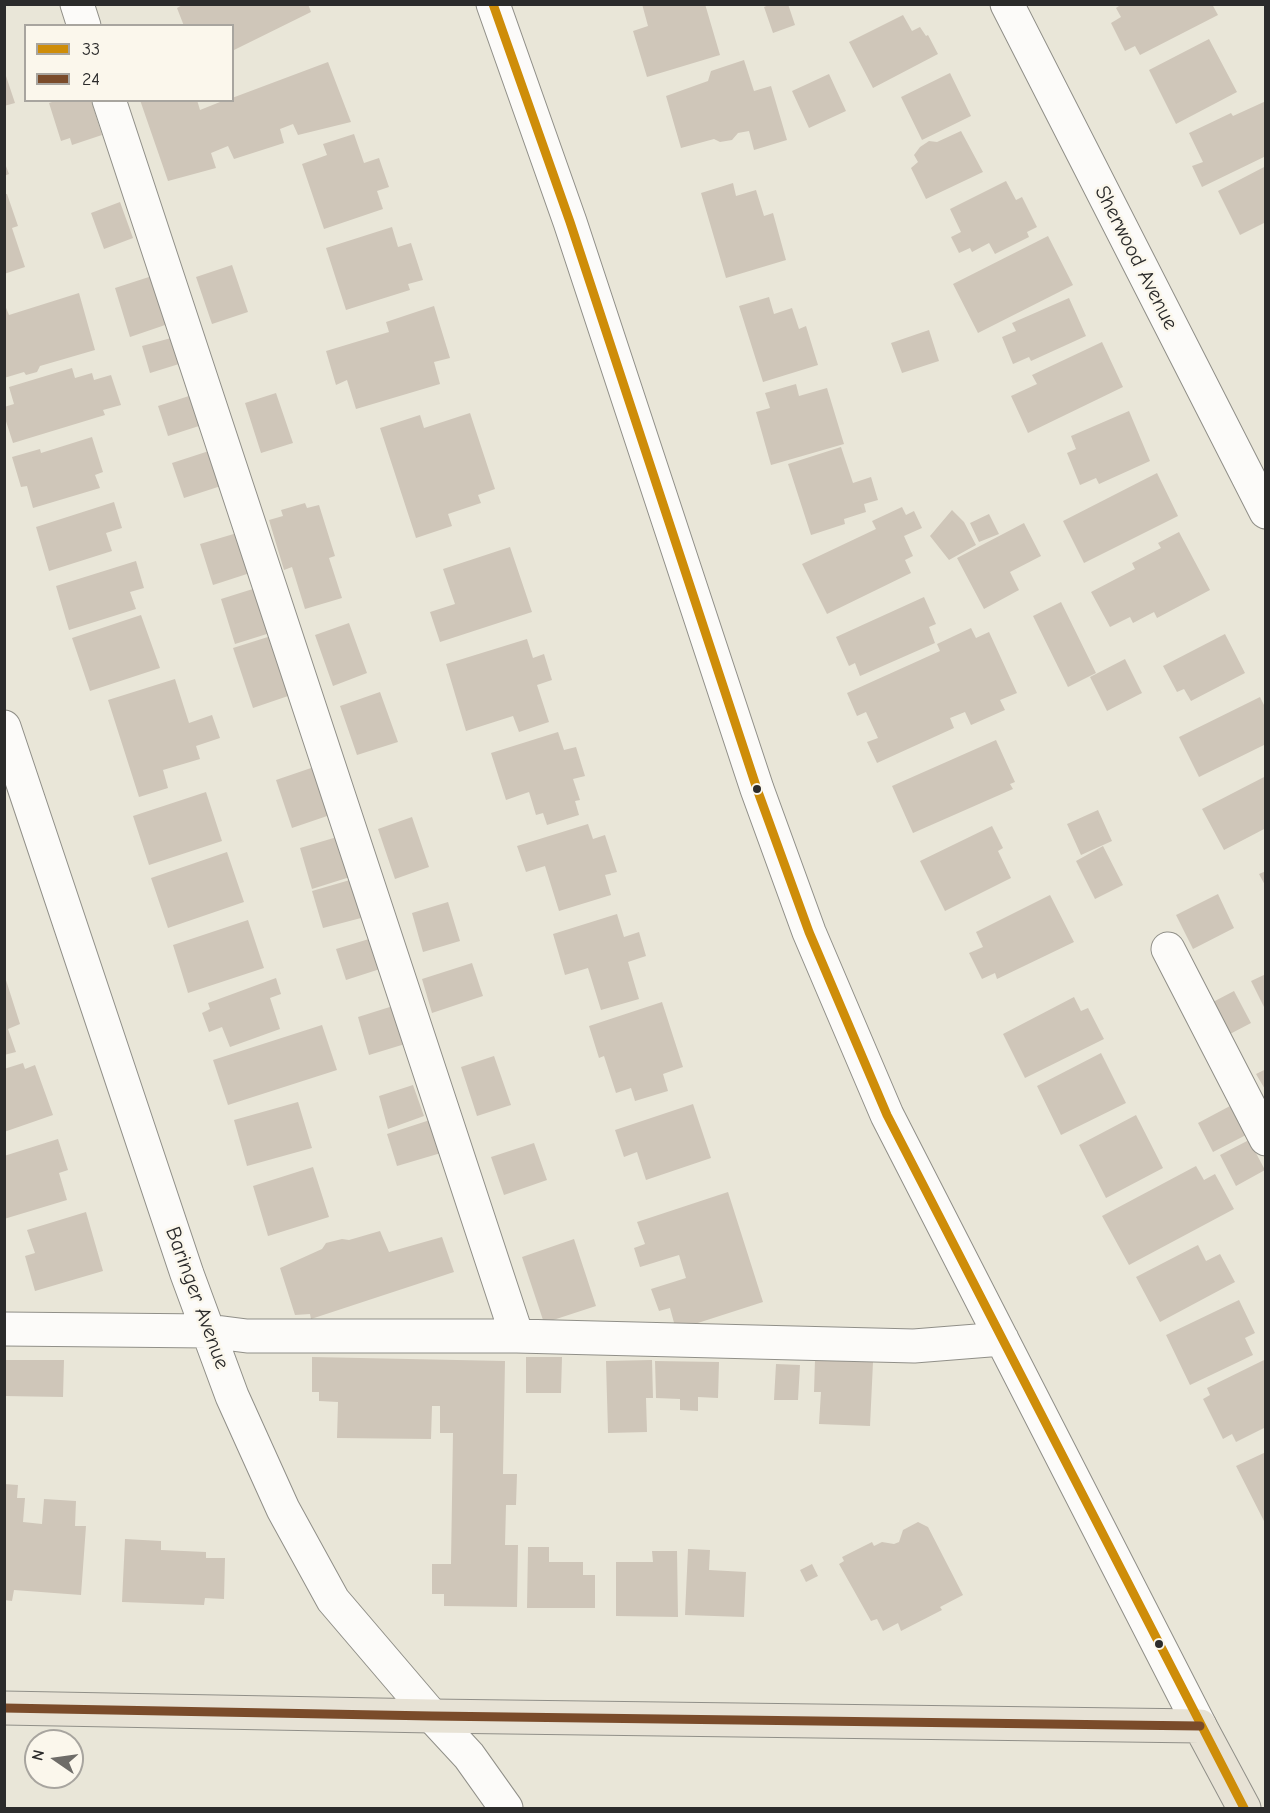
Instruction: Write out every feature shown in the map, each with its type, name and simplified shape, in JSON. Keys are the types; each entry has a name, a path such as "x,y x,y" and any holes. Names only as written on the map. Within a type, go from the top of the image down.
{"main road":[{"path":"4,1708 1200,1726 1244,1809"}],"street":[{"path":"77,4 83,24"},
{"path":"493,4 570,222 757,789 809,932 887,1115 1200,1726"},
{"name":"Sherwood Avenue","path":"1007,4 1266,512"},
{"path":"110,102 516,1336"},
{"name":"Baringer Avenue","path":"4,727 183,1263 232,1396 283,1509 333,1600 469,1756 506,1809"},
{"path":"1168,949 1266,1139"},
{"path":"4,1329 208,1331 247,1336 516,1336 914,1346 1002,1339"}],"building":[{"path":"184,4 308,4 311,12 234,50 234,24 183,24 177,8"},
{"path":"642,4 705,4 720,55 647,77 633,31 648,26"},
{"path":"771,4 788,4 795,25 773,33 764,7"},
{"path":"1122,4 1212,4 1218,15 1140,55 1135,46 1125,51 1111,23 1121,17 1116,8"},
{"path":"903,15 912,31 920,27 926,36 928,35 938,54 873,88 849,42"},
{"path":"1209,39 1237,92 1176,124 1149,70"},
{"path":"744,60 754,91 771,86 787,140 754,150 749,131 738,133 732,140 720,142 714,139 681,148 666,96 708,81 711,71"},
{"path":"328,62 351,122 298,135 293,124 280,129 284,143 234,159 228,146 211,153 216,168 168,181 141,102 198,102 200,110 220,102 234,102 234,97"},
{"path":"4,70 15,103 4,106"},
{"path":"950,73 971,116 922,140 901,97"},
{"path":"829,74 846,111 809,128 792,91"},
{"path":"1266,101 1266,156 1202,187 1192,166 1203,162 1189,133 1231,113 1233,116"},
{"path":"92,102 102,135 72,145 70,138 61,141 49,103"},
{"path":"961,131 983,172 926,199 911,168 918,162 914,155 929,141 937,142"},
{"path":"354,134 364,163 379,158 389,187 377,191 383,209 324,229 302,164 327,155 323,144"},
{"path":"4,161 9,174 4,176"},
{"path":"1266,166 1266,222 1240,235 1218,191"},
{"path":"1006,181 1016,200 1022,197 1037,227 1027,232 1029,237 995,254 989,243 972,252 970,248 959,253 951,237 961,232 950,209"},
{"path":"733,183 736,196 756,190 764,216 773,213 786,260 726,278 701,193"},
{"path":"4,194 7,194 18,226 12,228 25,267 4,274"},
{"path":"120,202 133,238 104,249 91,213"},
{"path":"392,227 398,247 411,243 423,280 408,284 410,290 346,310 326,248"},
{"path":"1048,236 1073,285 978,333 953,284"},
{"path":"232,265 248,312 212,324 196,277"},
{"path":"152,276 168,324 130,337 115,288"},
{"path":"79,293 95,350 40,366 37,372 26,375 24,372 4,378 4,303 9,315"},
{"path":"769,297 774,314 792,308 799,329 806,326 818,365 763,382 739,306"},
{"path":"1069,298 1086,336 1031,361 1029,357 1013,364 1002,337 1016,331 1012,323"},
{"path":"434,306 450,358 434,362 440,384 356,409 347,380 336,385 326,351 389,332 386,322"},
{"path":"929,330 939,361 902,373 891,343"},
{"path":"171,338 179,364 150,373 142,346"},
{"path":"1102,342 1123,387 1028,433 1011,396 1037,384 1032,375"},
{"path":"72,368 75,378 92,373 94,380 111,375 121,405 103,410 105,415 13,443 4,415 4,407 14,404 9,387"},
{"path":"796,384 799,396 827,388 844,444 771,465 756,412 770,408 765,393"},
{"path":"276,393 293,443 261,453 245,403"},
{"path":"189,396 199,426 168,436 158,406"},
{"path":"1129,411 1150,461 1099,484 1096,478 1080,485 1067,453 1076,449 1071,436"},
{"path":"470,413 495,489 478,495 481,503 448,514 452,526 416,538 380,428 420,415 424,428"},
{"path":"92,437 103,472 95,475 100,488 33,508 27,486 21,487 12,457 40,449 41,453"},
{"path":"841,447 853,483 871,477 878,500 864,504 866,512 844,519 845,524 811,535 788,464"},
{"path":"212,450 224,485 184,498 172,463"},
{"path":"1157,473 1178,516 1084,563 1063,521"},
{"path":"114,502 122,528 106,533 112,551 49,571 36,527"},
{"path":"305,503 307,508 319,505 335,556 329,558 342,598 305,609 292,567 284,570 269,520 283,516 281,510"},
{"path":"902,507 906,515 914,511 922,528 904,536 913,556 905,560 911,573 827,614 802,564 876,529 872,521"},
{"path":"952,510 964,522 976,545 949,560 930,536"},
{"path":"989,514 999,534 979,542 970,523"},
{"path":"1024,523 1041,556 1010,572 1019,590 984,609 957,558"},
{"path":"1179,532 1210,590 1157,618 1154,612 1133,623 1130,617 1110,627 1091,592 1135,569 1132,563 1161,548 1158,543"},
{"path":"237,533 250,573 213,585 200,544"},
{"path":"510,547 532,612 440,642 430,612 455,604 443,569"},
{"path":"136,561 144,588 130,592 136,609 69,630 56,586"},
{"path":"256,588 270,633 235,644 221,599"},
{"path":"924,597 936,624 929,627 935,643 860,676 855,663 849,666 836,637"},
{"path":"1061,602 1096,673 1068,687 1033,616"},
{"path":"141,615 160,668 90,691 72,638"},
{"path":"349,623 367,673 333,686 315,635"},
{"path":"971,628 976,638 989,632 1017,693 1000,700 1005,710 971,725 965,712 950,718 954,728 877,763 867,742 878,738 866,712 857,716 847,693 940,651 937,644"},
{"path":"1225,634 1245,673 1191,701 1184,689 1177,692 1163,666"},
{"path":"271,636 291,695 253,708 233,648"},
{"path":"527,639 533,658 544,654 552,680 537,685 549,722 519,732 513,716 466,731 446,664"},
{"path":"1125,659 1142,693 1107,711 1090,677"},
{"path":"175,679 189,723 212,715 220,738 196,746 200,759 163,770 168,788 139,797 108,700"},
{"path":"380,692 398,742 357,755 340,706"},
{"path":"1260,697 1266,709 1266,744 1199,777 1179,737"},
{"path":"558,732 564,750 576,747 585,776 573,779 580,800 575,801 579,815 547,825 543,813 536,815 529,792 506,800 491,753"},
{"path":"996,740 1015,782 1010,784 1013,789 913,833 892,786"},
{"path":"314,767 330,815 292,828 276,780"},
{"path":"1266,776 1266,828 1224,850 1202,809"},
{"path":"206,792 222,841 149,865 133,816"},
{"path":"1098,810 1112,841 1081,855 1067,824"},
{"path":"412,817 429,867 395,879 378,829"},
{"path":"588,824 593,839 605,835 617,872 605,875 611,895 559,911 545,866 526,872 517,846"},
{"path":"992,826 1003,848 998,851 1011,878 945,911 920,861"},
{"path":"337,837 350,877 312,889 300,848"},
{"path":"1103,846 1123,885 1095,899 1076,861"},
{"path":"227,852 244,902 168,928 151,878"},
{"path":"1266,871 1266,887 1259,874"},
{"path":"350,880 361,918 323,928 312,891"},
{"path":"1218,894 1234,928 1193,949 1176,915"},
{"path":"1050,895 1074,942 997,979 995,973 982,979 969,953 983,947 976,932"},
{"path":"448,902 460,941 423,952 412,913"},
{"path":"617,914 624,937 639,932 646,956 628,962 639,999 601,1010 588,968 565,975 553,934"},
{"path":"248,920 264,968 188,993 173,945"},
{"path":"369,939 380,969 346,980 336,949"},
{"path":"472,963 483,996 432,1013 422,979"},
{"path":"1266,974 1266,1011 1251,981"},
{"path":"5,977 20,1024 8,1029 16,1052 4,1055"},
{"path":"276,978 281,994 270,998 280,1029 230,1047 222,1027 209,1032 202,1013 210,1009 208,1003"},
{"path":"1234,991 1251,1023 1230,1034 1213,1002"},
{"path":"1074,997 1081,1011 1088,1008 1104,1039 1025,1078 1003,1034"},
{"path":"662,1002 683,1067 663,1074 668,1091 635,1101 631,1088 616,1093 604,1056 599,1058 589,1026"},
{"path":"393,1006 405,1044 369,1055 358,1017"},
{"path":"322,1025 337,1070 228,1105 213,1060"},
{"path":"1101,1053 1126,1103 1061,1135 1037,1086"},
{"path":"494,1056 511,1105 477,1116 461,1067"},
{"path":"23,1063 25,1069 35,1065 53,1115 4,1132 4,1069"},
{"path":"1266,1069 1266,1091 1256,1074"},
{"path":"413,1085 424,1116 388,1129 379,1096"},
{"path":"298,1102 312,1148 247,1166 234,1120"},
{"path":"693,1104 711,1158 646,1180 637,1152 624,1157 615,1130"},
{"path":"1230,1106 1246,1135 1213,1152 1198,1123"},
{"path":"1136,1115 1163,1168 1106,1198 1079,1145"},
{"path":"430,1120 441,1153 397,1166 387,1134"},
{"path":"58,1139 68,1170 59,1173 67,1200 4,1219 4,1156"},
{"path":"1249,1140 1265,1170 1236,1186 1220,1155"},
{"path":"534,1143 547,1180 504,1195 491,1157"},
{"path":"1196,1166 1204,1180 1215,1174 1234,1209 1129,1265 1102,1216"},
{"path":"313,1167 329,1217 268,1236 253,1186"},
{"path":"728,1192 763,1302 676,1330 670,1308 659,1311 651,1289 686,1278 679,1255 640,1267 634,1248 645,1244 637,1222"},
{"path":"86,1212 103,1271 35,1291 25,1256 35,1253 27,1230"},
{"path":"380,1231 389,1252 442,1237 454,1272 311,1319 310,1314 295,1315 280,1268 322,1249 326,1243 342,1239 349,1240"},
{"path":"574,1239 596,1306 544,1323 522,1257"},
{"path":"1198,1245 1206,1261 1220,1254 1235,1282 1160,1322 1136,1277"},
{"path":"1239,1300 1255,1333 1245,1338 1253,1355 1190,1385 1166,1335"},
{"path":"312,1357 505,1361 503,1474 517,1474 516,1505 506,1505 505,1545 518,1545 517,1607 444,1606 444,1594 432,1594 432,1564 451,1564 453,1433 440,1433 440,1406 432,1406 431,1439 337,1438 338,1402 319,1401 319,1392 312,1392"},
{"path":"526,1357 562,1357 561,1393 526,1393"},
{"path":"1266,1359 1266,1427 1236,1442 1232,1434 1223,1439 1203,1399 1210,1395 1207,1388"},
{"path":"4,1360 64,1360 63,1397 4,1396"},
{"path":"652,1360 653,1398 646,1398 647,1432 608,1433 606,1361"},
{"path":"815,1360 873,1362 870,1426 819,1424 821,1392 814,1392"},
{"path":"655,1361 719,1362 718,1398 698,1397 698,1411 680,1410 680,1399 656,1398"},
{"path":"776,1364 800,1365 798,1400 774,1400"},
{"path":"1266,1452 1266,1525 1236,1466"},
{"path":"4,1484 18,1485 17,1498 25,1498 23,1522 42,1524 44,1499 76,1501 75,1526 86,1526 81,1595 14,1590 12,1601 4,1600"},
{"path":"918,1522 928,1527 963,1595 940,1607 942,1610 901,1631 898,1623 883,1631 877,1619 871,1621 839,1564 844,1561 842,1557 872,1542 874,1546 882,1542 894,1544 899,1542 903,1530"},
{"path":"125,1539 161,1541 161,1550 206,1552 206,1558 225,1558 224,1599 205,1598 204,1605 122,1602"},
{"path":"528,1547 549,1547 549,1562 583,1562 583,1575 595,1575 595,1608 527,1608"},
{"path":"688,1549 710,1550 709,1570 746,1572 744,1617 685,1615"},
{"path":"652,1551 677,1551 678,1617 616,1616 616,1562 653,1562"},
{"path":"812,1564 818,1576 806,1582 800,1570"}],"transit line":[{"name":"33","path":"493,4 570,222 757,789 809,932 887,1115 1244,1808"},
{"name":"24","path":"4,1708 1200,1726"}]}
